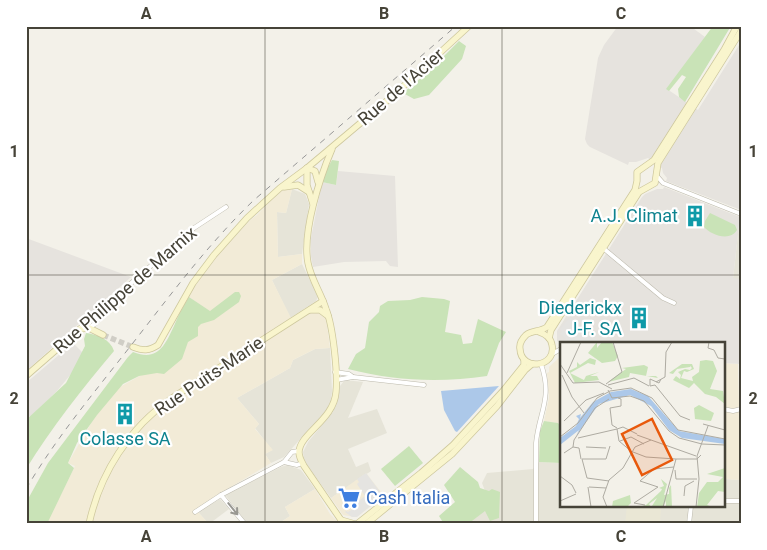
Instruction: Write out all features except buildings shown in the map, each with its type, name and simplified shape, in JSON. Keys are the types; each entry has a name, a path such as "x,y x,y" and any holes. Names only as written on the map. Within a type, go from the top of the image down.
{"main road":[{"name":"Rue de l'Acier","path":"133,347 139,350 149,350 158,345 164,338 183,298 201,271 243,222 280,188 333,147 428,65 469,26"},
{"path":"333,147 318,184 313,204 307,257 312,276 329,317 336,380 335,398 331,410 302,443 299,451 302,463 341,522 353,524 436,461 459,440 524,365 520,350 522,340 529,333 539,332 547,327 635,190 637,172 654,160 724,50 737,26"},
{"path":"549,338 551,330 639,192 654,184 658,163 741,31"},
{"path":"645,166 651,168 656,175"},
{"path":"313,204 306,181 307,168 318,176 318,184"},
{"path":"637,181 646,187"},
{"path":"280,188 295,185 309,192"},
{"name":"Rue Puits-Marie","path":"89,524 96,499 108,470 122,447 144,422 172,398 323,301"},
{"path":"308,309 320,310 329,317"},
{"path":"74,334 80,329 89,328 102,334"},
{"path":"524,360 532,364 541,364 552,355 552,344 549,338 539,332"},
{"name":"Rue Philippe de Marnix","path":"26,376 74,334"},
{"path":"366,524 452,454 532,364"}],"street":[{"path":"656,175 663,183 741,214"},
{"path":"654,184 663,183"},
{"name":"Rue Philippe de Marnix","path":"74,334 194,228 226,207"},
{"path":"604,248 663,298 674,303"},
{"path":"87,321 89,328 94,326 103,309"},
{"path":"97,321 102,334"},
{"path":"552,344 560,348"},
{"path":"552,355 560,350"},
{"path":"536,524 536,443 546,391 541,364"},
{"path":"335,372 349,374 353,377"},
{"path":"336,380 353,377 424,385"},
{"path":"724,409 741,410"},
{"path":"195,512 221,494 284,462 292,452 299,451"},
{"path":"284,462 297,465 302,463"},
{"path":"221,494 245,524"},
{"path":"724,501 741,501"},
{"path":"689,524 691,508"}],"shaded area":[{"path":"618,26 690,26 705,37 667,89 698,110 741,42 741,210 666,181 667,178 662,168 648,158 629,162 628,165 587,144 585,139 598,58 604,45"},
{"path":"338,171 395,176 398,267 390,266 386,261 344,262 313,267 311,238 322,182 336,185"},
{"path":"664,187 740,217 733,278 739,279 741,364 724,363 724,342 557,341 557,331 642,197 657,189 663,189"},
{"path":"287,188 292,189 286,213 277,212 278,257 302,254 302,264 272,280 293,322 310,311 316,310 326,317 330,348 315,349 293,360 290,368 237,398 259,424 255,429 273,450 265,454 271,463 196,510 209,524 46,524 75,466 68,463 97,413 118,388 154,368 189,331 241,299 236,296 209,312 188,296 214,259 249,221 280,191"},
{"path":"292,189 305,194 309,204 302,254 278,257 277,212 286,213"},
{"path":"741,217 741,327 733,278"},
{"path":"26,238 131,277 26,371"},
{"path":"302,264 318,297 316,301 290,318 272,280"},
{"path":"570,317 600,342 570,342 560,334 562,331 560,329"},
{"path":"73,343 86,356 56,392 30,417 26,413 26,383"},
{"path":"330,348 331,401 325,412 284,457 271,463 265,454 272,450 255,428 259,424 237,398 290,368 293,360 315,349"},
{"path":"560,357 560,425 544,421 549,398 547,373 549,372 549,367"},
{"path":"724,363 738,364 739,404 741,404 741,480 724,479"},
{"path":"345,380 363,382 348,418 377,409 387,433 348,449 356,467 368,462 371,471 331,498 304,461 303,452 308,442 333,412 340,386"},
{"path":"539,462 560,463 560,508 724,508 724,479 741,480 741,524 467,524 490,504 482,483 487,473 533,469"},
{"path":"287,465 301,470 315,489 285,507 290,516 278,524 248,524 226,494"},
{"path":"366,473 384,496 358,516 343,515 331,498"},
{"path":"366,473 381,493 372,500 374,503 357,517 352,517 345,512 356,507 355,504 365,496 357,484 359,482 357,479"},
{"path":"315,489 330,514 337,521 335,524 278,524 290,516 285,507"},
{"path":"220,499 229,509 209,524 198,512"},
{"path":"627,508 661,508 660,524 625,524"}],"green space":[{"path":"713,26 731,26 685,102 679,97 678,89 686,77 682,75 669,91 666,89"},
{"path":"459,41 466,46 462,59 429,95 414,99 403,93 427,73"},
{"path":"332,160 339,161 336,185 322,182"},
{"path":"710,213 735,225 737,230 730,236 720,236 711,233 704,227"},
{"path":"235,292 239,292 241,296 239,302 214,320 201,324 198,327 198,336 188,342 182,359 164,374 157,373 139,376 123,384 77,443 68,463 74,468 47,524 26,524 28,499 48,463 128,357 133,352 149,355 160,350 189,297 210,311"},
{"path":"422,297 450,301 445,332 461,335 463,344 472,343 478,319 506,332 499,343 487,376 452,380 417,380 348,369 356,354 365,348 369,322 379,312 380,306 388,301 410,300"},
{"path":"86,333 103,338 110,343 114,351 68,408 26,469 26,420 66,383 85,346 84,339"},
{"path":"544,421 560,425 560,463 539,462 540,431"},
{"path":"409,446 423,463 395,486 381,469"},
{"path":"460,467 478,482 480,488 500,492 499,518 490,521 485,511 468,524 444,524 439,516 455,502 444,485"}],"water":[{"path":"499,386 457,432 455,431 444,410 441,391"}],"tunnel":[{"path":"103,335 133,347"}],"railway":[{"path":"26,489 75,417 220,235 254,200 456,26"}],"place":[{"name":"A.J. Climat","path":"695,216"},
{"name":"Diederickx J-F. SA","path":"639,318"},
{"name":"Colasse SA","path":"125,414"},
{"name":"Cash Italia","path":"349,498"}]}
